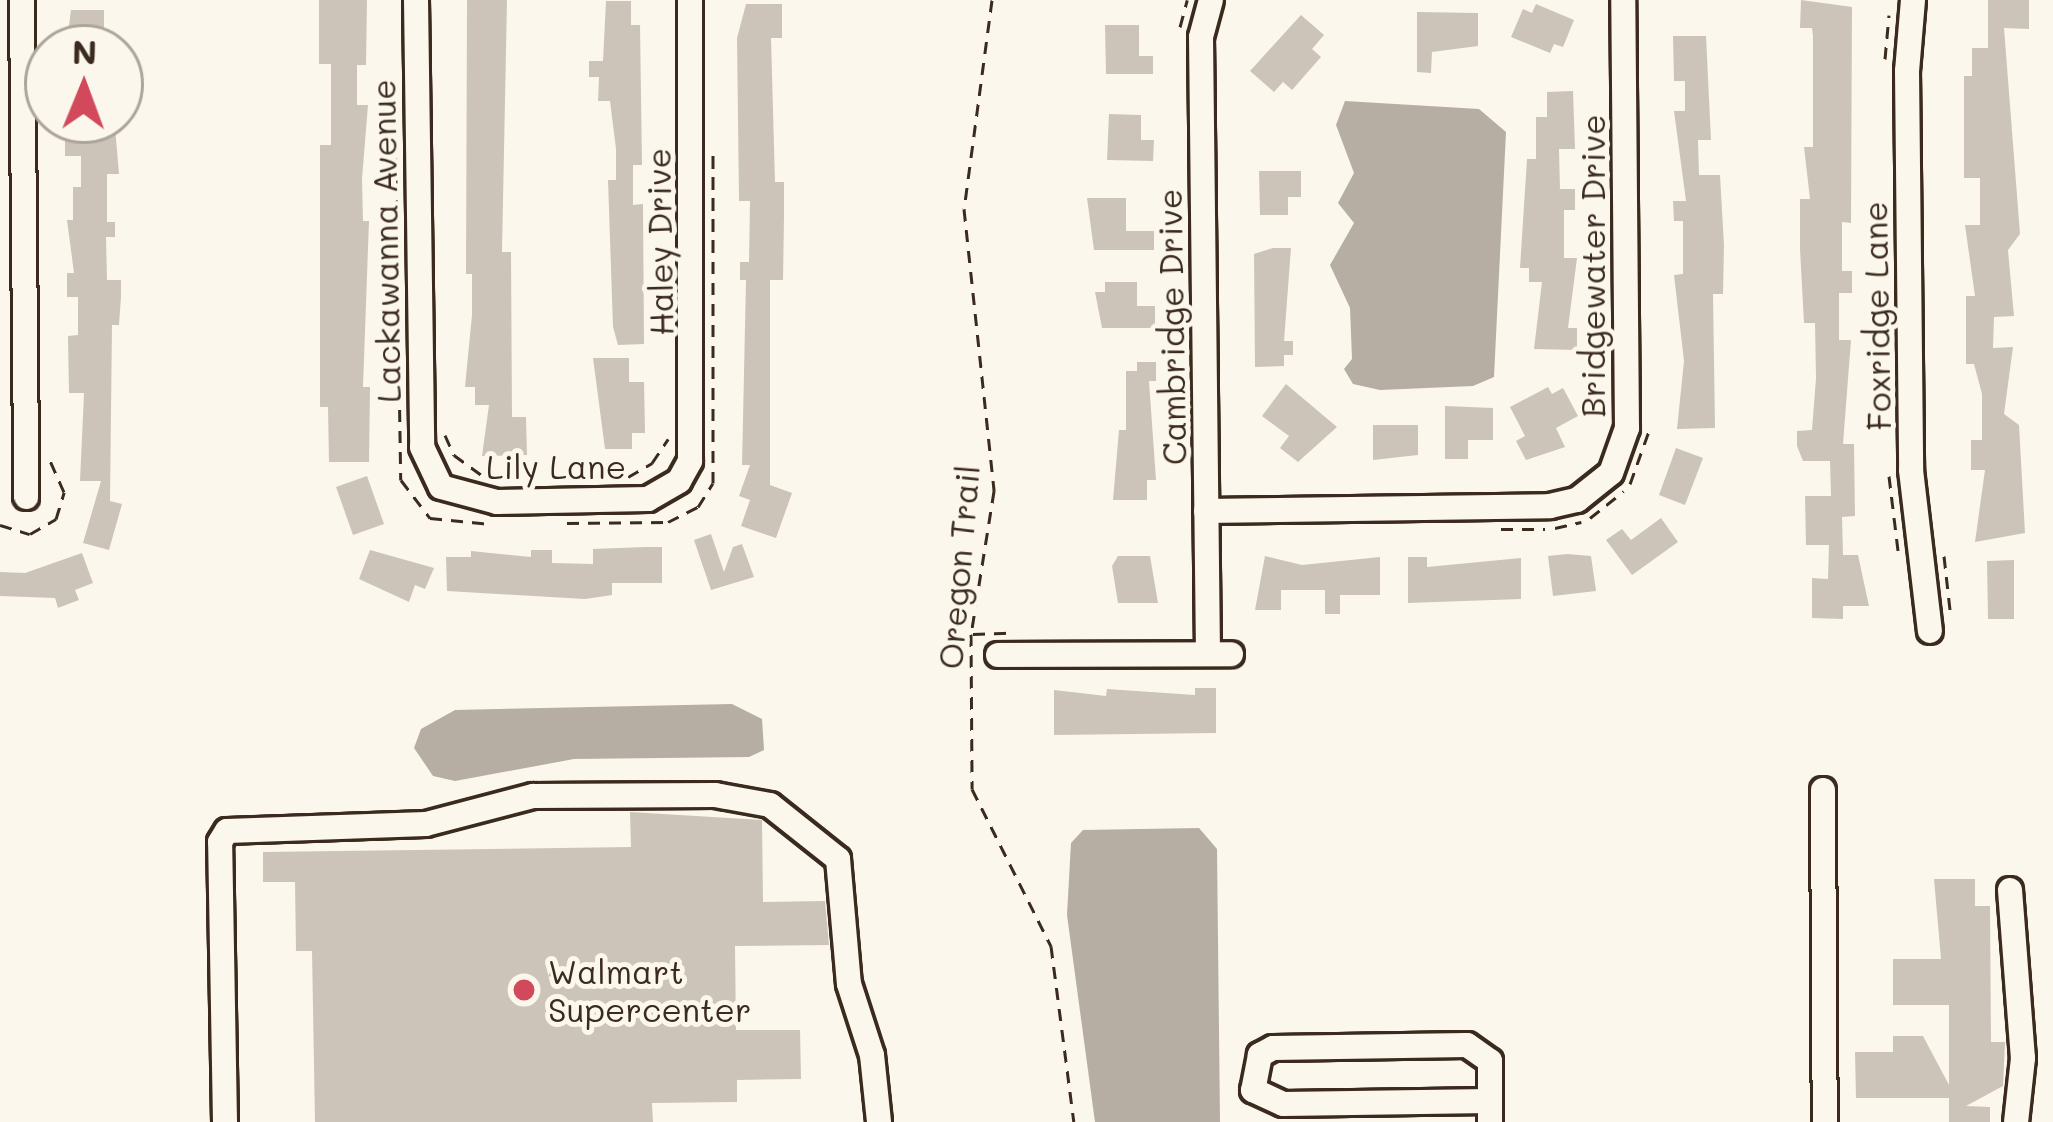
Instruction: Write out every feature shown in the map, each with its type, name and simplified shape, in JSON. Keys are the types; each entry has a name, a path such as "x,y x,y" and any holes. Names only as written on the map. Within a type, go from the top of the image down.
{"street":[{"path":"22,0 12,253 26,497"},
{"name":"Lackawanna Avenue","path":"416,0 420,422 434,480"},
{"name":"Haley Drive","path":"679,481 694,422 690,0"},
{"name":"Cambridge Drive","path":"998,655 1219,654 1206,511 1201,38 1211,0"},
{"name":"Bridgewater Drive","path":"1206,511 1550,506 1577,500 1611,473 1627,428 1623,0"},
{"name":"Foxridge Lane","path":"1913,0 1907,71 1911,470 1941,628"},
{"name":"Lily Lane","path":"434,480 460,496 497,502 635,500 679,481"},
{"path":"1822,790 1825,1122"},
{"path":"225,1122 220,842 227,831 394,828 533,796 613,795 715,795 770,805 838,859 849,984 872,1055 879,1122"},
{"path":"2009,890 2024,1058 2016,1122"},
{"path":"1467,1045 1490,1061 1490,1112 1372,1112 1263,1101 1253,1090 1260,1055 1273,1048 1467,1045"}],"path":[{"name":"Oregon Trail","path":"992,0 964,209 994,491 971,634 972,789 1051,946 1074,1122"},
{"path":"395,94 400,480 430,518 499,524"},
{"path":"567,523 668,522 698,506 713,483 712,137"},
{"path":"442,413 454,454 492,479"},
{"path":"1496,530 1570,525 1613,502 1642,461 1649,413"},
{"path":"613,479 652,463 671,429"},
{"path":"1941,543 1941,628"}],"shaded area":[{"path":"1345,101 1479,109 1506,132 1494,377 1473,386 1380,390 1353,384 1344,369 1352,359 1350,308 1330,265 1354,223 1338,203 1354,173 1336,125"},
{"path":"732,704 762,719 764,750 749,757 574,759 455,781 433,776 414,748 421,729 455,710"},
{"path":"1199,828 1217,849 1220,1122 1095,1122 1067,915 1071,843 1083,830"}],"building":[{"path":"319,0 367,0 366,65 357,65 357,105 368,105 362,179 363,221 369,221 363,387 370,387 369,462 329,462 328,407 320,407 320,145 331,145 331,64 319,64"},
{"path":"467,0 507,0 502,252 511,252 512,417 526,417 527,455 482,456 489,405 475,405 475,387 465,387 472,315 472,274 466,274"},
{"path":"1801,0 1852,7 1851,223 1842,222 1842,271 1852,271 1852,293 1839,293 1839,340 1851,340 1843,444 1854,444 1855,516 1842,517 1843,555 1858,555 1869,606 1843,606 1843,619 1812,618 1812,578 1828,579 1829,545 1806,545 1805,496 1831,496 1830,461 1803,461 1797,446 1797,431 1812,430 1816,378 1815,323 1804,323 1800,249 1800,199 1810,199 1804,147 1813,147 1813,36 1812,28 1800,28"},
{"path":"1988,0 2029,0 2029,29 2004,28 2020,234 2008,250 2014,316 1994,317 1993,348 2013,347 2004,414 2019,425 2025,533 1975,542 1985,470 1971,470 1971,440 1982,440 1982,394 1974,364 1966,364 1966,296 1975,296 1965,225 1980,225 1980,178 1964,178 1964,76 1972,76 1972,48 1988,48"},
{"path":"606,1 631,1 631,25 640,25 642,165 633,165 633,205 643,204 644,344 618,345 613,327 608,180 616,180 616,149 610,101 598,101 599,77 589,77 589,61 603,61"},
{"path":"746,4 782,4 782,38 771,38 775,182 784,182 784,216 783,280 770,280 770,485 792,493 776,538 741,526 750,500 739,496 750,465 742,465 746,280 740,280 740,262 749,262 750,201 739,201 737,38"},
{"path":"1536,4 1574,20 1563,47 1554,44 1550,53 1511,37 1523,9 1532,13"},
{"path":"71,10 104,10 104,24 69,24"},
{"path":"1417,12 1478,13 1478,46 1432,52 1431,73 1417,72"},
{"path":"1301,15 1324,35 1312,49 1321,57 1292,90 1283,82 1274,92 1250,71"},
{"path":"1105,25 1139,25 1139,56 1153,56 1153,74 1106,74"},
{"path":"1673,36 1706,36 1711,140 1698,140 1699,175 1720,175 1724,245 1723,294 1713,294 1715,428 1677,429 1684,361 1674,275 1683,274 1683,221 1674,221 1673,201 1686,201 1674,111 1685,111 1685,81 1674,81"},
{"path":"1573,91 1575,149 1559,149 1560,189 1575,189 1575,210 1564,210 1564,258 1577,258 1568,328 1577,328 1577,350 1534,349 1542,282 1529,282 1529,268 1520,268 1527,159 1536,159 1536,117 1547,117 1547,92"},
{"path":"1109,114 1141,115 1141,140 1154,140 1153,161 1107,160"},
{"path":"65,144 116,144 119,174 107,174 107,222 115,222 115,237 106,237 107,280 121,280 119,325 112,325 110,501 122,504 109,550 83,543 101,481 80,481 84,393 69,393 68,336 78,335 78,297 67,297 67,273 74,273 67,220 73,220 73,187 81,187 81,156 65,156"},
{"path":"1259,171 1301,171 1301,197 1288,197 1288,215 1260,215"},
{"path":"1087,198 1126,198 1126,231 1154,231 1154,250 1094,250"},
{"path":"1291,248 1284,341 1293,341 1293,355 1284,355 1284,366 1255,367 1254,254"},
{"path":"1105,282 1137,282 1137,306 1155,306 1155,328 1102,328 1095,292 1105,292"},
{"path":"593,358 629,358 629,382 644,382 645,433 632,433 632,449 605,449"},
{"path":"1137,362 1156,362 1156,381 1149,381 1156,480 1147,480 1147,500 1113,500 1119,430 1126,430 1126,371 1137,371"},
{"path":"1286,384 1337,427 1298,462 1280,448 1289,436 1262,416"},
{"path":"1548,387 1552,394 1563,388 1578,416 1556,428 1565,447 1526,460 1516,441 1525,436 1510,407"},
{"path":"1445,406 1493,408 1493,440 1468,440 1468,459 1445,459"},
{"path":"1373,425 1418,425 1418,455 1373,460"},
{"path":"1676,448 1703,458 1685,505 1659,495"},
{"path":"367,476 384,524 353,535 336,487"},
{"path":"1661,518 1678,542 1632,575 1606,540 1622,529 1631,540"},
{"path":"711,534 724,572 733,547 742,544 754,577 711,590 694,540"},
{"path":"662,547 662,583 612,583 612,595 585,599 447,591 446,557 471,557 471,551 531,557 531,550 552,550 552,563 593,564 593,549"},
{"path":"370,550 434,568 425,589 415,585 409,602 359,579"},
{"path":"82,553 93,583 75,590 79,600 58,608 55,598 0,596 0,572 25,573"},
{"path":"1118,556 1150,556 1158,603 1118,603 1112,566"},
{"path":"1265,556 1302,565 1380,557 1380,595 1340,595 1340,614 1325,614 1325,590 1281,590 1281,610 1255,610"},
{"path":"1548,556 1591,556 1596,591 1553,596"},
{"path":"1408,557 1427,557 1427,567 1521,558 1521,599 1408,603"},
{"path":"2014,560 2014,619 1988,619 1987,561"},
{"path":"1195,688 1216,688 1216,733 1054,735 1054,690 1106,696 1107,689 1195,695"},
{"name":"Walmart Supercenter","path":"630,812 762,820 763,902 825,901 829,945 735,946 736,1030 800,1030 801,1079 737,1080 737,1102 652,1103 653,1122 315,1122 312,951 296,951 295,882 263,882 263,852 631,847"},
{"path":"1934,879 1975,879 1975,906 1990,906 1991,1042 2005,1042 2003,1086 1966,1106 1990,1107 1990,1122 1949,1122 1949,1098 1856,1098 1855,1052 1893,1052 1893,1036 1923,1036 1949,1085 1949,1005 1893,1005 1893,959 1941,959"}],"place":[{"name":"Walmart Supercenter","path":"524,990"}]}
